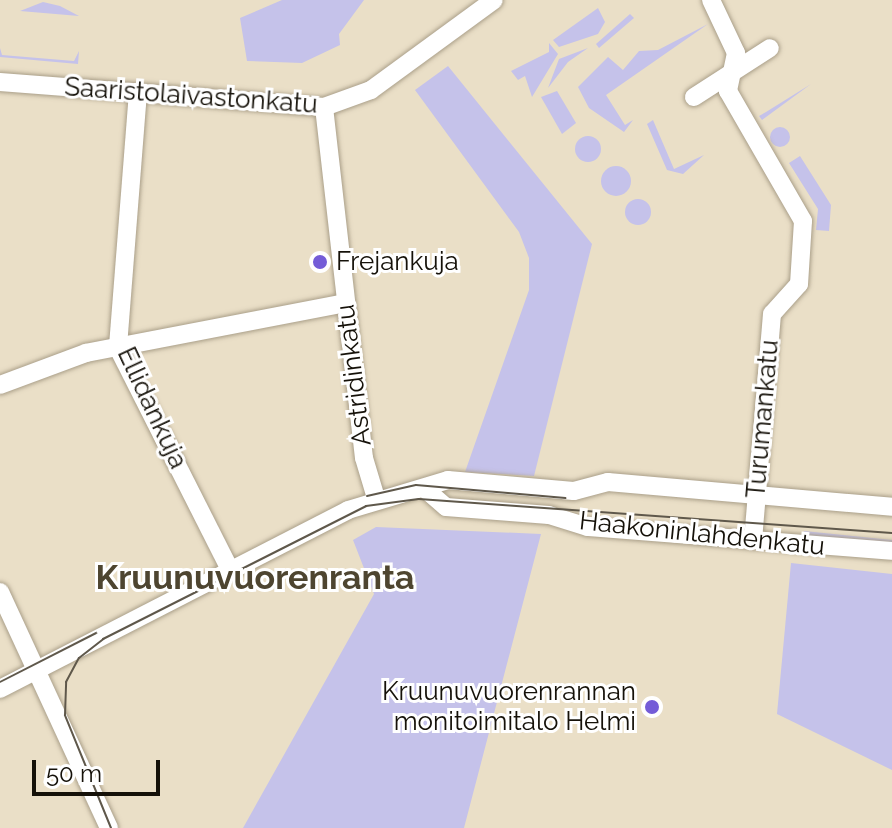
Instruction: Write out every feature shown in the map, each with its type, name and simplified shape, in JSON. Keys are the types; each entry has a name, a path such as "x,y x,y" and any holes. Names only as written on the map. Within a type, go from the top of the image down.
{"street":[{"name":"Saaristolaivastonkatu","path":"0,82 324,107 371,90 494,0"},
{"name":"Turumankatu","path":"711,0 736,53 728,91 803,221 799,284 772,314 753,540"},
{"path":"694,97 770,48"},
{"name":"Ellidankuja","path":"138,92 118,348 230,570"},
{"name":"Astridinkatu","path":"324,107 364,458 376,498"},
{"path":"0,385 118,348 345,303"},
{"name":"Haakoninlahdenkatu","path":"0,689 376,498 448,480 574,491 608,482 892,507"},
{"name":"Haakoninlahdenkatu","path":"424,488 446,507 753,540 892,551"},
{"path":"0,592 40,668 109,828"}],"shaded area":[{"path":"282,0 364,0 339,34 340,45 302,63 247,61 240,18"},
{"path":"43,2 60,6 79,16 20,11"},
{"path":"598,8 605,22 598,34 559,47 553,40"},
{"path":"630,14 634,18 599,48 596,44"},
{"path":"708,24 606,95 625,125 633,120 624,132 589,108 578,87 608,57 623,70 639,51 658,50"},
{"path":"549,43 558,54 532,97 525,76 518,80 511,71 549,52"},
{"path":"0,48 2,55 74,61 79,51 78,64 0,57"},
{"path":"588,48 568,62 548,88 559,59"},
{"path":"448,66 592,244 534,476 465,472 529,290 529,258 519,232 415,90"},
{"path":"811,84 762,120 759,116 766,112"},
{"path":"557,91 576,123 562,134 541,97"},
{"path":"653,120 674,169 704,155 683,174 667,170 647,124"},
{"path":"780,127 787,130 790,137 787,144 780,147 773,144 770,137 773,130"},
{"path":"588,136 597,140 601,149 597,158 588,162 579,158 575,149 579,140"},
{"path":"800,156 831,205 829,231 816,230 818,209 789,163"},
{"path":"616,166 627,170 631,181 627,192 616,196 605,192 601,181 605,170"},
{"path":"638,199 647,203 651,212 647,221 638,225 629,221 625,212 629,203"},
{"path":"376,527 541,534 464,828 243,828 374,594 353,540"},
{"path":"804,531 892,540 892,545 803,539"},
{"path":"791,563 892,574 892,770 777,714"}],"tram line":[{"path":"367,496 416,485 565,498"},
{"path":"111,828 65,715 66,682 79,658 103,639 366,506 419,499 892,533"},
{"path":"0,682 96,633"}],"place":[{"name":"Frejankuja","path":"320,262"},
{"name":"Kruunuvuorenrannan monitoimitalo Helmi","path":"652,707"}],"district":[{"name":"Kruunuvuorenranta","path":"255,578"}]}
